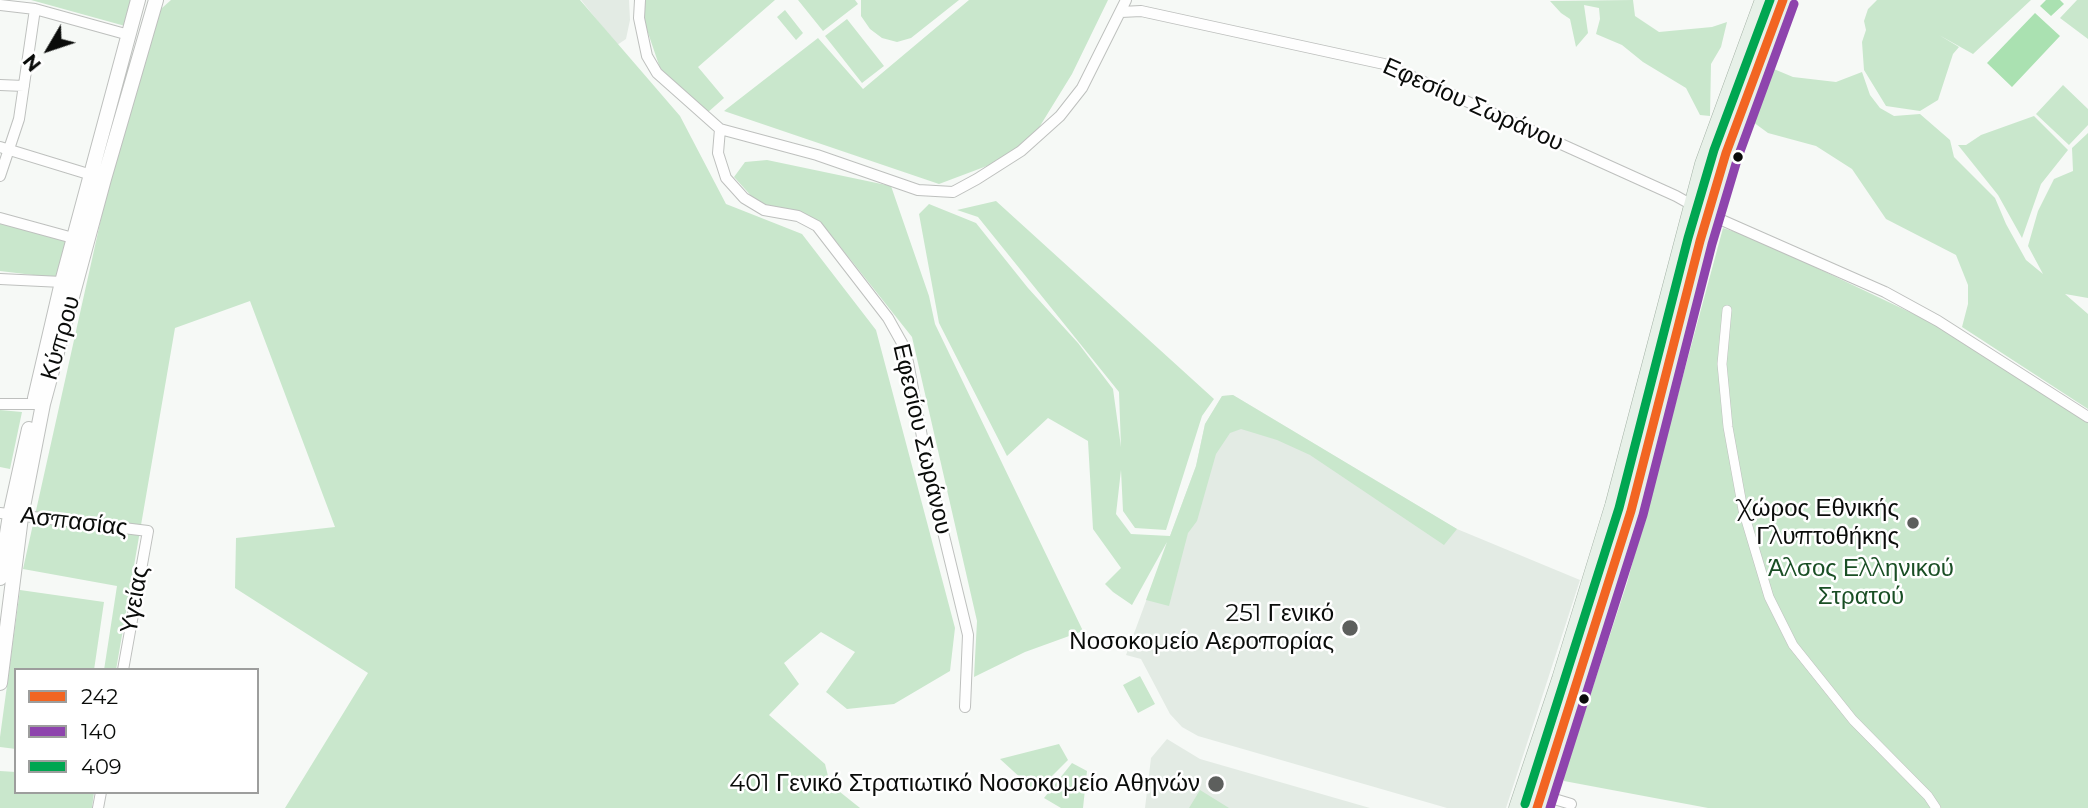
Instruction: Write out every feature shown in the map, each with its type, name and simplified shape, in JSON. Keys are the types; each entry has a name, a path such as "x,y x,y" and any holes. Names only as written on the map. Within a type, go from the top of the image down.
{"main road":[{"path":"1539,801 1631,511 1700,210 1711,143 1764,0"},
{"path":"1518,808 1561,680 1614,506 1700,210 1728,149 1783,0"}],"street":[{"name":"Κύπρου","path":"0,579 11,515 98,177 138,0"},
{"name":"Κύπρου","path":"69,284 74,238 98,177 156,0"},
{"path":"640,0 639,18 647,56 657,73 720,129 817,155 918,190 953,192 1021,150 1060,116 1082,88 1126,0"},
{"path":"0,5 35,9 130,35"},
{"path":"0,176 5,148 19,119 35,9"},
{"name":"Εφεσίου Σωράνου","path":"1121,12 1141,10 1384,64 1885,292 1938,321 2088,417"},
{"path":"0,85 24,86"},
{"name":"Εφεσίου Σωράνου","path":"720,129 718,153 726,178 744,198 764,210 798,216 817,226 888,318 902,343 929,474 968,635 965,706"},
{"path":"5,148 98,177"},
{"path":"0,218 74,238"},
{"path":"0,279 69,284"},
{"path":"1727,310 1722,364 1728,427 1743,510 1769,597 1793,645 1853,720 1928,796 1936,808"},
{"path":"0,404 38,405"},
{"name":"Κύπρου","path":"0,680 11,515"},
{"name":"Ασπασίας","path":"11,515 148,531"},
{"name":"Υγείας","path":"123,668 148,531"},
{"path":"1539,801 1571,807"}],"shaded area":[{"path":"581,0 629,0 630,20 626,39 617,45"},
{"path":"2046,0 2060,0 2064,4 2051,16 2040,6"},
{"path":"2035,13 2060,36 2012,87 1987,63"},
{"name":"251 Γενικό Νοσοκομείο Αεροπορίας","path":"1233,395 1457,529 1580,580 1506,808 1447,808 1198,736 1182,727 1170,714 1141,659 1126,655 1196,466 1205,424 1222,396"},
{"name":"401 Γενικό Στρατιωτικό Νοσοκομείο Αθηνών","path":"1167,739 1200,759 1370,808 1145,808 1151,758"}],"green space":[{"path":"31,0 131,0 125,26"},
{"path":"171,0 580,0 680,116 726,204 802,234 876,330 955,628 950,671 894,704 847,709 826,692 855,652 821,632 784,663 799,684 769,715 825,764 830,784 860,808 285,808 368,673 235,588 236,538 335,527 250,301 175,328 116,668 104,668 117,586 23,569 115,156 153,16"},
{"path":"644,0 775,0 698,67 724,98 707,113 660,68 644,21"},
{"path":"798,0 855,0 858,4 823,31"},
{"path":"861,0 959,0 911,38 897,42 882,38 870,29 861,16"},
{"path":"969,0 1108,0 1072,74 1024,152 939,184 724,111 818,38 863,89"},
{"path":"1633,0 1635,16 1659,32 1712,27 1727,22 1721,47 1711,64 1710,116 1700,115 1686,88 1643,62 1622,45 1596,34 1600,19 1599,8 1584,5 1588,33 1576,47 1570,19 1550,1"},
{"path":"1877,0 2031,0 1973,54 1939,35 1959,47 1953,54 1938,100 1920,111 1886,106 1864,70 1864,21 1868,9"},
{"path":"2077,0 2088,0 2088,39 2060,18"},
{"path":"785,10 803,33 796,40 777,17"},
{"path":"847,19 884,66 862,83 825,36"},
{"path":"1769,67 1793,77 1836,82 1862,72 1870,95 1880,108 1894,116 1920,114 1950,140 1954,157 1995,198 2026,260 2043,274 2028,246 2038,211 2054,179 2073,171 2072,148 2088,133 2088,298 2065,294 2088,314 2088,409 1962,327 1968,304 1968,285 1956,255 1886,219 1852,169 1816,146 1768,133 1753,122 1751,113"},
{"path":"2063,85 2088,109 2088,125 2069,145 2036,114"},
{"path":"2034,116 2068,150 2041,184 2022,238 1998,195 1958,145 1966,145 1981,135"},
{"path":"767,160 891,186 929,296 935,324 1083,631 1025,652 974,677 977,621 912,337 827,230 764,210 734,177 745,162"},
{"path":"996,201 1214,399 1202,416 1166,530 1135,528 1123,511 1121,470 1116,514 1131,534 1170,536 1196,466 1205,424 1222,396 1233,395 1457,529 1444,545 1310,455 1277,440 1241,429 1230,433 1216,454 1197,521 1188,533 1169,606 1146,600 1167,542 1132,605 1113,592 1105,584 1121,568 1093,529 1088,441 1048,418 1007,456 939,323 919,214 929,204 976,223 1028,288 1078,343 1113,389 1121,447 1119,392 978,217 957,210"},
{"path":"0,222 68,241 58,278 0,271"},
{"name":"Άλσος Ελληνικού Στρατού","path":"1723,228 1754,238 1941,327 2088,420 2088,808 1708,808 1564,781 1627,583"},
{"path":"0,410 22,412 10,469 0,467"},
{"path":"20,590 104,602 94,668 14,668 14,749 0,747"},
{"path":"1140,676 1155,704 1138,713 1123,685"},
{"path":"1059,744 1068,760 1036,792 1000,759"},
{"path":"1072,763 1087,771 1083,808 1061,808 1044,798"},
{"path":"0,771 14,772 14,794 94,794 92,808 0,808"},
{"path":"1200,790 1229,808 1189,808"}],"transit line":[{"name":"409","path":"1525,804 1619,508 1688,238 1714,150 1770,0"},
{"name":"242","path":"1537,808 1631,511 1700,241 1726,153 1783,0"},
{"name":"140","path":"1550,808 1643,515 1712,244 1738,157 1794,4"}],"place":[{"name":"Χώρος Εθνικής Γλυπτοθήκης","path":"1913,523"},
{"name":"251 Γενικό Νοσοκομείο Αεροπορίας","path":"1350,628"},
{"name":"401 Γενικό Στρατιωτικό Νοσοκομείο Αθηνών","path":"1216,784"}]}
